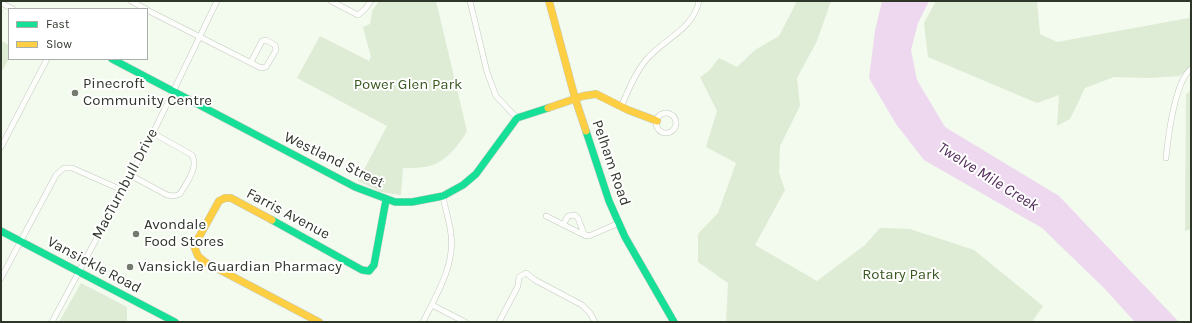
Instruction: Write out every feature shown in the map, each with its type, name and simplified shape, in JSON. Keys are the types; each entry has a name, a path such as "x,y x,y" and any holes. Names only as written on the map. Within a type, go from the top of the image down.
{"street":[{"path":"131,1 144,8"},
{"name":"MacTurnbull Drive","path":"52,322 153,133 217,1"},
{"path":"331,1 358,14 365,10 370,1"},
{"path":"470,1 486,72 496,96 517,118 575,98 596,94 621,107 657,121"},
{"name":"Pelham Road","path":"549,1 575,98 609,201 641,267 674,322"},
{"path":"621,107 645,61 658,47 687,26 695,14 699,1"},
{"path":"1,3 11,8"},
{"path":"148,10 260,68 266,68 276,50 275,44 266,40 262,41 251,62"},
{"path":"1,146 46,60"},
{"name":"Westland Street","path":"114,60 355,187 386,200 412,202 443,196 463,185 476,174 517,118"},
{"path":"1166,158 1169,132 1181,80 1191,69"},
{"path":"130,175 167,195 174,196 180,194 194,169 195,161 192,155 153,133"},
{"path":"1,278 56,175 64,168 72,168 122,190"},
{"path":"423,322 443,282 450,255 452,236 443,196"},
{"name":"Farris Avenue","path":"319,322 205,262 198,256 194,246 219,201 225,198 231,198 362,270 369,271 374,265 386,200"},
{"path":"563,225 568,216 575,215 584,234 592,235"},
{"path":"546,216 583,235 592,235 619,223"},
{"name":"Vansickle Road","path":"1,231 175,322"},
{"path":"499,322 518,286 519,277 526,273 535,280 582,306 590,313 595,322"},
{"path":"432,305 465,322"}],"green space":[{"name":"Power Glen Park","path":"379,1 436,1 467,131 455,149 444,159 425,167 403,168 401,195 381,192 358,181 387,126 297,78 320,36 369,61 371,57 363,27 370,24 372,11"},
{"name":"Rotary Park","path":"797,1 831,1 817,41 797,78 800,106 780,146 779,173 785,190 755,245 817,281 865,245 880,228 910,229 974,250 1043,306 1032,322 726,322 728,283 698,262 698,234 718,213 736,163 706,147 717,111 700,77 709,71 719,58 737,67 755,50 779,36"},
{"path":"936,1 1037,1 1040,34 1057,42 1189,18 1191,1 1191,68 1179,76 1149,78 1114,77 1085,88 1070,119 1057,126 1059,95 1037,103 928,57 924,23"},
{"path":"1,41 8,44 8,60 1,73"},
{"path":"1191,89 1191,229 1185,231 1186,95"},
{"path":"81,283 127,307 127,322 59,322"}],"water":[{"name":"Twelve Mile Creek","path":"882,1 929,1 918,23 911,50 917,80 945,127 1059,196 1179,322 1135,322 1104,288 1042,228 924,160 896,124 869,78 875,31"}],"traffic: fast":[{"path":"114,60 355,187 395,202 412,202 443,196 463,185 476,174 517,118 548,108"},
{"path":"586,131 609,201 625,237 674,322"},
{"path":"272,220 362,270 369,271 374,265 386,200"},
{"path":"1,231 175,322"}],"traffic: slow":[{"path":"549,1 575,98 586,131"},
{"path":"548,108 583,96 596,94 628,110 657,121"},
{"path":"272,220 231,198 225,198 219,201 194,246 198,256 205,262 319,322"}],"place":[{"name":"Pinecroft Community Centre","path":"75,93"},
{"name":"Avondale Food Stores","path":"136,234"},
{"name":"Vansickle Guardian Pharmacy","path":"130,267"}]}
